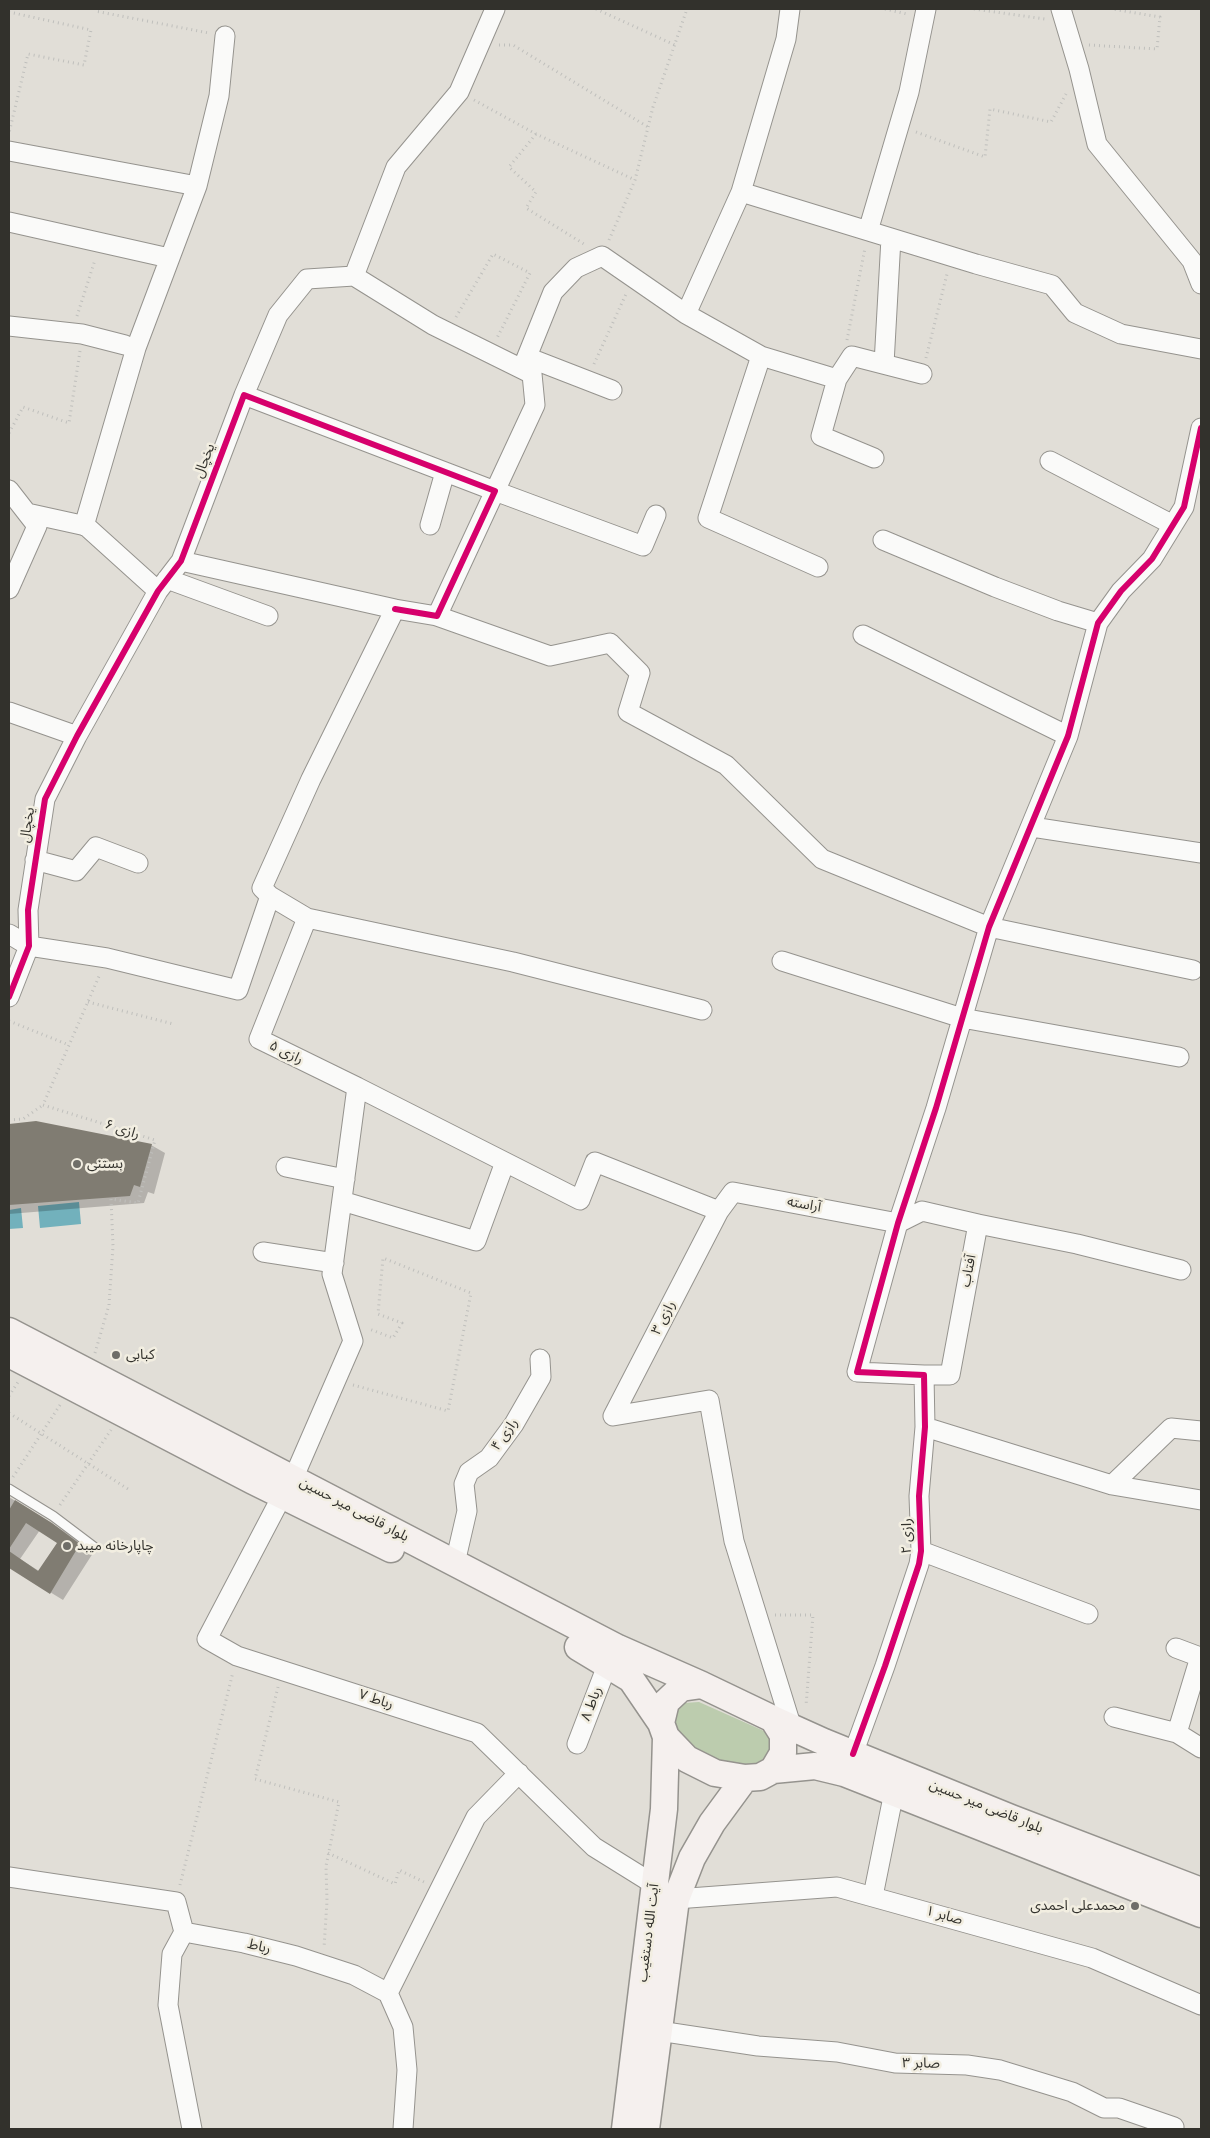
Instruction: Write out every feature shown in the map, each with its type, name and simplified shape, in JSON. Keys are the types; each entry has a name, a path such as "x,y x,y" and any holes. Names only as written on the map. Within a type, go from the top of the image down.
{"main road":[{"name":"بلوار قاضی میر حسین","path":"9,1331 90,1373 451,1579 608,1663 631,1679 664,1730 687,1759 715,1773 746,1778 760,1777 773,1770 815,1766 844,1773 1201,1914"},
{"name":"بلوار قاضی میر حسین","path":"9,1354 288,1487 455,1563 618,1648 702,1685 789,1727 1201,1891"},
{"name":"آیت الله دستغیب","path":"646,2129 659,2031 666,1892 664,1730 666,1702 681,1688 702,1685"},
{"path":"773,1770 783,1754 783,1735 789,1727"},
{"name":"آیت الله دستغیب","path":"625,2129 666,1892 692,1858 712,1823 746,1778"}],"street":[{"path":"495,9 459,92 396,167 354,276 398,304 448,332 490,352 587,380 612,390"},
{"path":"686,314 741,192 786,39 790,9"},
{"path":"868,231 908,92 926,9"},
{"path":"1063,15 1079,69 1097,144 1192,261 1201,284"},
{"path":"84,526 136,348 197,186 218,96 225,36"},
{"path":"9,151 197,186"},
{"path":"741,192 952,257 1052,285 1075,313 1121,334 1201,349"},
{"path":"9,222 169,258"},
{"path":"884,364 892,238"},
{"path":"525,363 553,292 576,268 602,256 686,314 761,356 839,375"},
{"name":"یخچال","path":"28,946 28,910 34,860 45,799 77,736 163,585 181,561 244,395 278,314 307,279 354,276"},
{"path":"9,326 77,334 125,345"},
{"path":"761,356 708,518 818,567"},
{"path":"874,458 821,436 839,375 852,356 922,374"},
{"path":"438,616 535,405 532,374 525,363"},
{"path":"244,395 495,492 643,546 656,515"},
{"path":"924,1375 857,1372 898,1223 936,1108 989,927 1032,827 1068,736 1098,622 1121,591 1152,559 1184,507 1201,428"},
{"path":"1050,461 1173,525"},
{"path":"430,525 445,472"},
{"path":"9,490 37,526 9,589"},
{"path":"27,513 84,526 163,585 268,616"},
{"path":"884,540 995,587 1058,611 1098,622"},
{"path":"181,561 395,609 438,616 550,656 610,643 640,673 628,712 726,765 822,859 989,927 1194,970"},
{"path":"395,609 311,779 262,888 270,896 307,918 513,962 702,1010"},
{"path":"863,635 1068,736"},
{"path":"9,712 77,736"},
{"path":"1032,827 1201,853"},
{"path":"34,860 76,871 96,847 138,863"},
{"path":"9,934 28,946 107,958 238,990 270,896"},
{"name":"رازی ۵","path":"307,918 258,1039 357,1087"},
{"path":"9,997 28,946"},
{"path":"782,961 962,1018 1179,1057"},
{"path":"288,1487 353,1341 332,1274 357,1087 580,1200 595,1162 719,1211"},
{"path":"342,1201 476,1241 505,1162"},
{"path":"286,1167 345,1179"},
{"name":"آراسته","path":"719,1211 732,1192 898,1223"},
{"name":"رازی ۳","path":"719,1211 613,1416 709,1400 734,1541 789,1727"},
{"path":"898,1223 922,1211 1077,1244 1181,1270"},
{"name":"آفتاب","path":"924,1375 950,1375 978,1224"},
{"path":"263,1252 334,1263"},
{"name":"رازی ۴","path":"455,1563 467,1511 464,1484 469,1472 489,1458 514,1424 541,1377 540,1359"},
{"name":"رازی ۲","path":"853,1754 885,1666 921,1551 919,1496 925,1427 924,1375"},
{"path":"925,1427 1112,1485 1201,1500"},
{"path":"1112,1485 1171,1428 1201,1431"},
{"name":"رباط ۷","path":"288,1487 207,1639 237,1656 477,1733 594,1847 666,1892"},
{"path":"921,1551 1088,1614"},
{"path":"1176,1648 1200,1657 1177,1733"},
{"name":"رباط ۸","path":"577,1744 608,1663"},
{"path":"1114,1717 1177,1733 1201,1748"},
{"path":"403,2129 407,2070 403,2027 388,1993 476,1817 519,1773"},
{"path":"874,1896 894,1792"},
{"path":"9,1877 176,1902 184,1932 172,1954 168,2005 192,2129"},
{"name":"صابر ۱","path":"666,1892 837,1887 1092,1958 1201,2005"},
{"name":"رباط","path":"184,1932 244,1943 323,1965 354,1975 388,1993"},
{"name":"صابر ۳","path":"659,2031 758,2046 837,2052 895,2063 966,2064 1000,2070 1072,2092 1104,2108 1119,2108 1174,2127"}],"lane":[{"path":"9,1489 53,1516 94,1547"}],"path":[{"path":"95,9 95,11 225,36"},
{"path":"596,9 675,45"},
{"path":"536,134 509,167 536,192 526,208 602,256 635,180 648,127 687,9"},
{"path":"974,9 1063,15"},
{"path":"1071,43 1157,49 1160,17 1112,9"},
{"path":"9,12 91,30 84,65 28,54 9,133"},
{"path":"480,44 513,45 648,127"},
{"path":"898,126 984,157 990,109 1051,122 1079,69"},
{"path":"459,92 536,134 635,180"},
{"path":"839,375 868,231"},
{"path":"9,433 23,407 69,424 77,334 101,242"},
{"path":"448,332 493,254 530,272 490,352"},
{"path":"922,374 952,257"},
{"path":"587,380 633,277"},
{"path":"9,1120 23,1119 43,1105 107,958"},
{"path":"88,1002 174,1024"},
{"path":"9,1021 69,1045"},
{"path":"336,1380 448,1411 471,1293 383,1258 378,1314 402,1323 393,1338 347,1322"},
{"path":"13,1478 64,1400"},
{"path":"9,1413 128,1489"},
{"path":"62,1503 114,1426"},
{"path":"756,1614 813,1615 789,1727"},
{"path":"176,1902 237,1656"},
{"path":"282,1669 255,1779 339,1802 326,1866 327,1901 323,1965"},
{"path":"328,1853 395,1884 399,1870 440,1889"}],"green space":[{"path":"699,1702 764,1731 773,1744 763,1761 742,1769 713,1767 674,1730 675,1710 684,1703"}],"water":[{"path":"79,1202 81,1224 40,1228 38,1206"},
{"path":"21,1208 23,1228 9,1229 9,1210"}],"building":[{"name":"بستنی","path":"36,1121 152,1144 140,1187 134,1185 130,1196 9,1205 9,1124"},
{"name":"چاپارخانه میبد","path":"15,1500 52,1523 80,1544 50,1594 9,1568 9,1551 38,1571 57,1543 26,1523 9,1549 9,1510"}],"cycle path":[{"path":"9,997 29,946 28,910 45,799 77,736 158,591 181,561 244,395 495,491 437,616 395,609"},
{"path":"853,1754 919,1564 921,1551 919,1496 925,1427 924,1375 857,1372 898,1223 936,1108 989,927 1068,736 1098,623 1121,591 1152,559 1184,507 1201,428"}],"place":[{"name":"بستنی","path":"77,1164"},
{"name":"کبابی","path":"116,1355"},
{"name":"چاپارخانه میبد","path":"67,1546"},
{"name":"محمدعلی احمدی","path":"1135,1906"}]}
